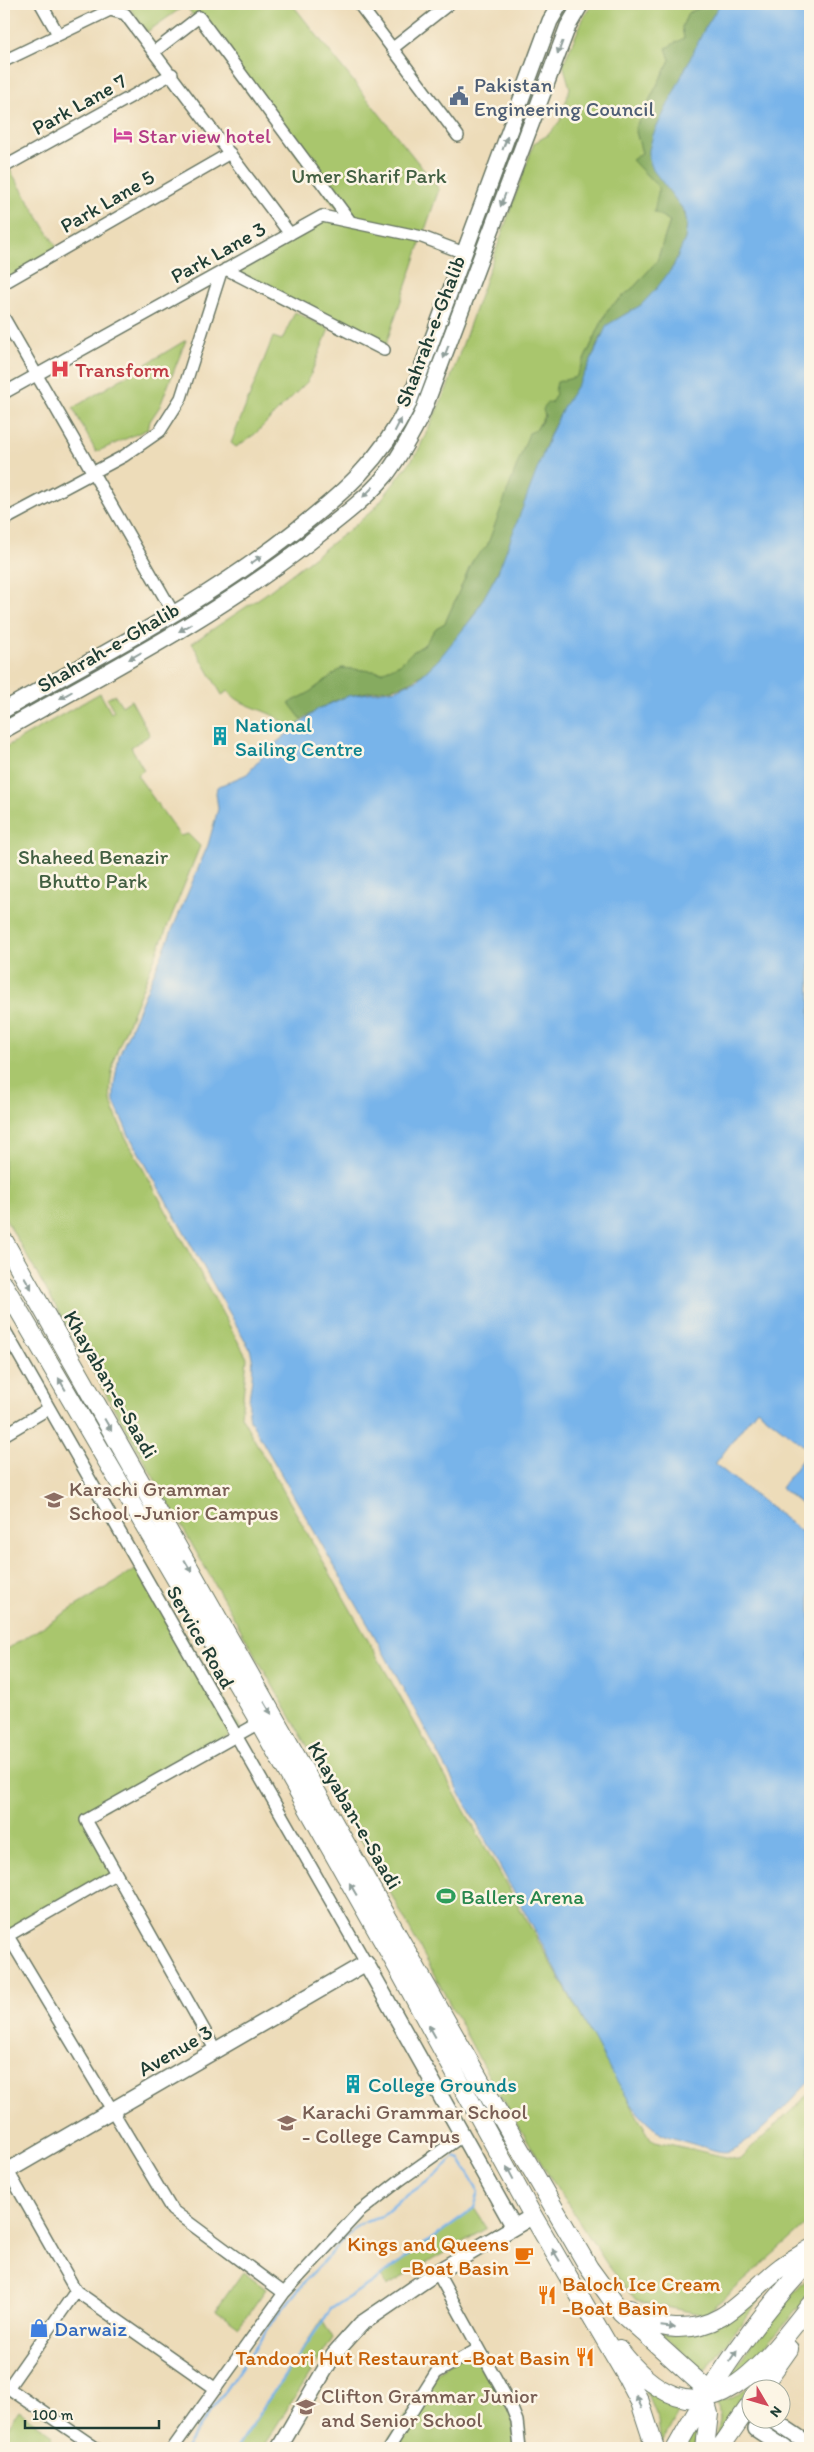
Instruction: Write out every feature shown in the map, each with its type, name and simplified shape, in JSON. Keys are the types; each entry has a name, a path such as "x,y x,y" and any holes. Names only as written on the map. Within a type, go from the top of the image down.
{"main road":[{"name":"Shahrah-e-Ghalib","path":"4,710 216,589 276,546 339,496 375,460 395,431 408,405 550,21 560,4"},
{"name":"Shahrah-e-Ghalib","path":"4,730 224,604 278,566 349,510 384,476 404,448 422,414 568,26 581,4"},
{"path":"216,589 214,597 218,602 224,604"},
{"path":"197,600 206,605 208,614"},
{"name":"Khayaban-e-Saadi","path":"4,1241 473,2068 589,2268 621,2312 703,2391"},
{"name":"Khayaban-e-Saadi","path":"4,1285 259,1723 389,1952 533,2216 590,2312"},
{"path":"366,1963 514,2227"},
{"name":"Avenue 3","path":"5,2169 112,2111 366,1963"},
{"path":"278,2448 334,2354 361,2324 437,2272 533,2216"},
{"path":"589,2268 637,2315 656,2325 690,2328 710,2324 729,2313 781,2267 810,2249"},
{"path":"676,2448 703,2391 756,2321 810,2261"},
{"path":"590,2312 623,2355 652,2382 677,2395 690,2398 703,2391 726,2392 744,2380 778,2346 810,2306"},
{"path":"590,2312 640,2402 655,2448"},
{"path":"767,2380 810,2321"},
{"path":"703,2391 709,2414 705,2448"},
{"path":"720,2448 742,2416"},
{"path":"757,2430 784,2448"},
{"path":"788,2430 810,2445"}],"street":[{"path":"41,4 58,34"},
{"path":"359,4 458,136"},
{"path":"393,48 449,4"},
{"path":"4,61 110,10 118,10 129,18 155,51 290,234"},
{"path":"155,51 200,17 350,221"},
{"name":"Park Lane 7","path":"4,167 172,74"},
{"name":"Park Lane 5","path":"4,282 230,153"},
{"name":"Park Lane 3","path":"4,393 322,216 422,237 464,253"},
{"path":"4,520 92,471 124,456 160,431 181,398 223,271 384,350"},
{"path":"4,318 174,614"},
{"name":"Service Road","path":"4,1329 366,1963"},
{"path":"4,1435 48,1408"},
{"path":"216,2051 86,1820 259,1723"},
{"path":"115,1874 6,1937 172,2210 284,2293"},
{"path":"173,2448 284,2293 358,2213 400,2180 462,2136"},
{"path":"5,2169 76,2291 216,2389"},
{"path":"437,2272 511,2406 517,2421 520,2448"},
{"path":"76,2291 6,2387 96,2448"},
{"path":"388,2448 436,2373 478,2349"}],"green space":[{"path":"127,4 187,4 147,32"},
{"name":"Umer Sharif Park","path":"189,4 292,4 439,189 385,347 229,268 322,216 345,220 186,6"},
{"path":"592,4 702,4 700,8 688,13 682,27 684,38 670,60 635,128 642,153 633,160 659,188 670,221 657,261 635,286 608,309 576,377 564,381 536,430 487,546 473,560 445,623 436,628 424,645 411,653 400,664 382,672 342,668 307,694 290,703 302,720 289,732 290,729 276,717 242,702 228,691 222,695 192,643 264,595 353,527 375,508 417,453 448,386 534,143 548,135 560,121 570,88 563,64 585,15"},
{"path":"702,4 720,4 704,30 678,202 687,222 686,233 672,268 648,299 640,306 614,321 602,335 587,368 551,432 522,516 503,560 481,603 453,643 437,661 415,679 396,687 343,698 324,706 302,720 289,703 307,694 342,668 382,672 400,664 411,653 424,645 436,628 445,623 473,560 487,546 529,433 536,430 545,416 543,410 546,403 551,403 556,394 557,382 576,377 608,309 635,286 657,261 670,221 654,212 659,188 632,160 642,153 635,128 670,60 666,48 684,38 682,27 688,13 700,8"},
{"path":"7,165 59,251 4,283 4,167"},
{"path":"295,312 329,329 308,381 255,434 236,447 231,443 273,337 282,340"},
{"path":"186,340 160,406 150,421 148,429 96,452 73,408"},
{"name":"Shaheed Benazir Bhutto Park","path":"100,693 111,713 114,711 107,698 115,695 122,706 131,700 150,735 131,747 144,770 137,775 180,836 188,834 200,846 115,1056 110,1090 112,1106 126,1138 247,1358 241,1416 651,2140 739,2160 810,2093 810,2221 705,2315 636,2301 607,2264 546,2171 488,2075 376,1866 4,1216 4,748"},
{"path":"142,1565 241,1728 86,1820 115,1874 4,1938 4,1651"},
{"path":"474,2208 487,2228 387,2286 381,2276"},
{"path":"243,2272 266,2289 239,2327 216,2310"},
{"path":"810,2275 810,2295 743,2371 724,2385 758,2333"},
{"path":"778,2276 704,2372 660,2332 674,2335"},
{"path":"322,2319 333,2338 262,2448 237,2448"},
{"path":"472,2348 505,2403 511,2417 516,2448 383,2448 436,2373"},
{"path":"644,2387 677,2402 678,2413 661,2445 658,2420"},
{"path":"742,2391 742,2400 716,2438 720,2419 717,2402"},
{"path":"19,2411 53,2435 44,2448 4,2448 4,2433"},
{"path":"699,2421 701,2436 697,2448 683,2448"}],"water":[{"path":"720,4 810,4 810,1511 781,1488 809,1450 757,1409 715,1464 810,1538 810,2081 772,2120 750,2139 730,2151 722,2152 675,2139 661,2133 638,2113 611,2071 374,1635 250,1420 249,1402 253,1366 250,1349 129,1135 114,1102 114,1085 119,1056 208,845 218,809 217,787 247,774 271,747 318,709 348,696 397,689 417,680 438,660 473,617 498,572 551,433 564,406 586,371 607,325 641,305 673,267 685,239 687,224 685,212 653,170 649,159 649,150 653,135 704,30"}],"waterway":[{"path":"185,2448 276,2317 305,2281 357,2226 365,2221 382,2216 400,2200 437,2175 454,2157 460,2159 479,2192 474,2208 381,2276 331,2309 237,2448"}],"place":[{"name":"Pakistan Engineering Council","path":"459,96"},
{"name":"Star view hotel","path":"123,135"},
{"name":"Transform","path":"60,369"},
{"name":"National Sailing Centre","path":"220,736"},
{"name":"Karachi Grammar School -Junior Campus","path":"54,1500"},
{"name":"Ballers Arena","path":"446,1896"},
{"name":"College Grounds","path":"353,2084"},
{"name":"Karachi Grammar School - College Campus","path":"287,2123"},
{"name":"Kings and Queens -Boat Basin","path":"524,2255"},
{"name":"Baloch Ice Cream -Boat Basin","path":"547,2295"},
{"name":"Darwaiz","path":"39,2328"},
{"name":"Tandoori Hut Restaurant -Boat Basin","path":"585,2357"},
{"name":"Clifton Grammar Junior and Senior School","path":"306,2407"}]}
